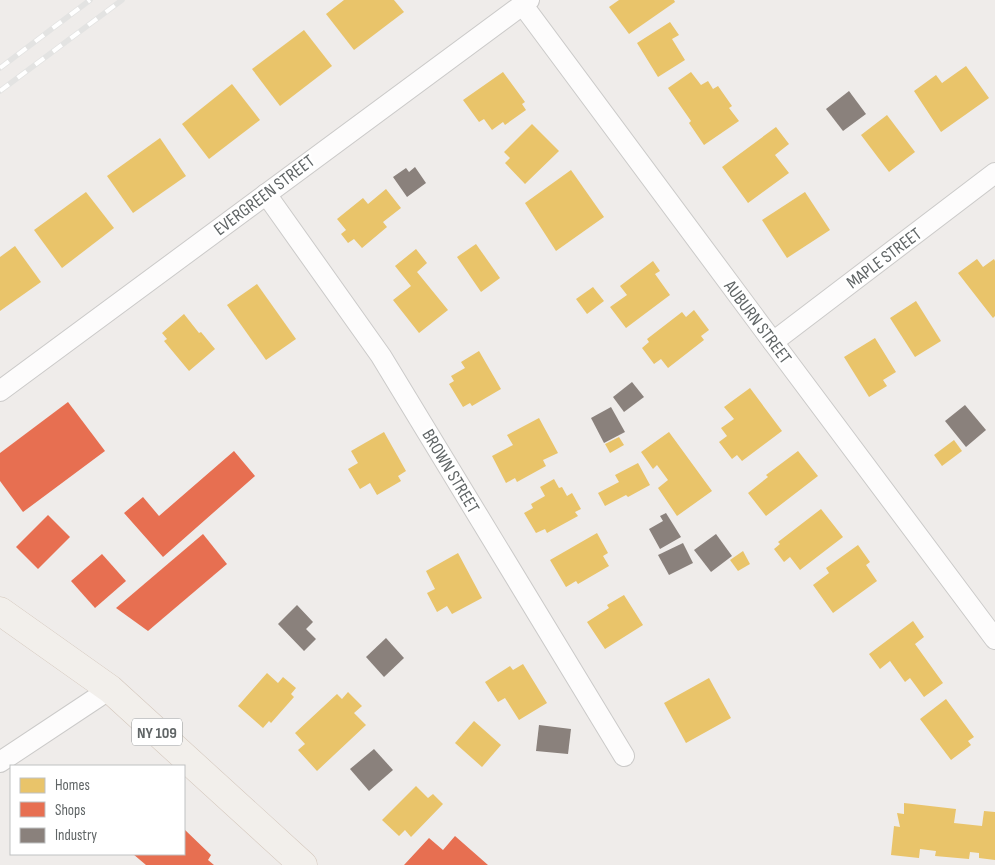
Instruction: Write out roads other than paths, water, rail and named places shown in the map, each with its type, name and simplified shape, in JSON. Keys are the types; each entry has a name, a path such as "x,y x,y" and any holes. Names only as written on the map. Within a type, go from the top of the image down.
{"main road":[{"name":"NY 109","path":"0,612 110,689 303,865"}],"street":[{"name":"EVERGREEN STREET","path":"0,391 525,2"},
{"name":"AUBURN STREET","path":"525,2 773,342 995,639"},
{"name":"MAPLE STREET","path":"773,342 995,173"},
{"name":"BROWN STREET","path":"266,194 381,356 624,756"},
{"path":"0,762 110,689"}],"railway":[{"path":"0,68 90,0"},
{"path":"0,91 122,0"}]}
